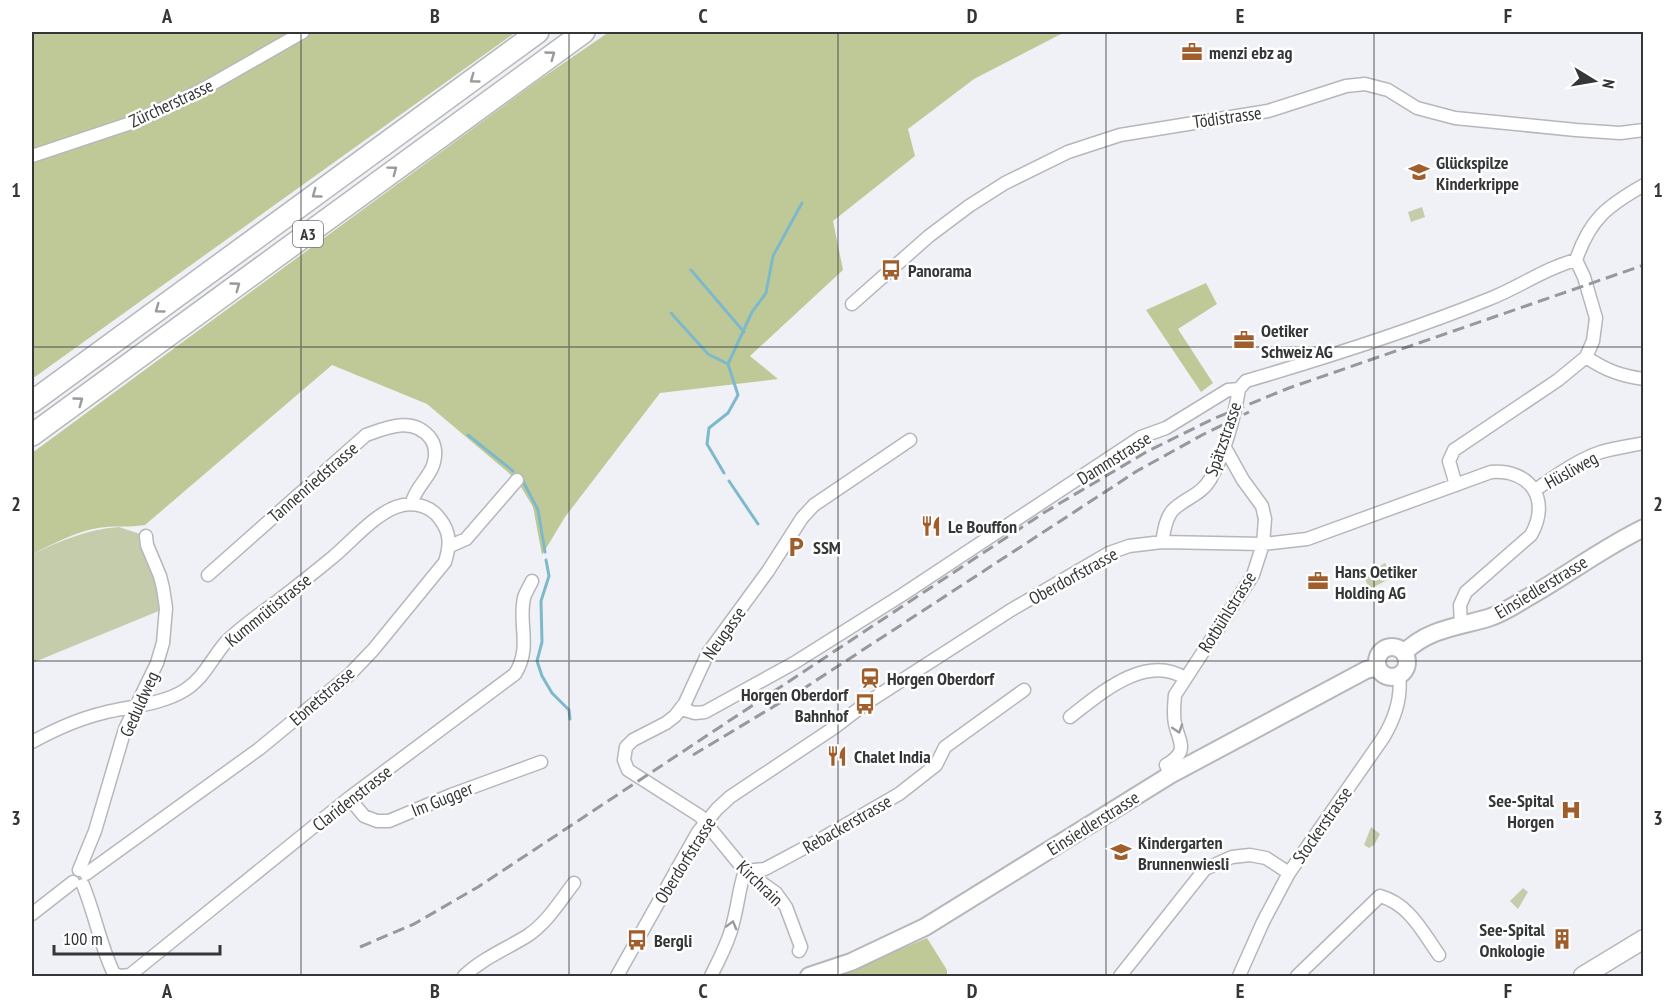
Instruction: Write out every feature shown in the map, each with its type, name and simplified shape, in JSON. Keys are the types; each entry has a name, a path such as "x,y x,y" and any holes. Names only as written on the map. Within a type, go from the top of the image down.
{"highway":[{"name":"A3","path":"32,402 538,32"},
{"name":"A3","path":"32,435 584,32"}],"main road":[{"name":"Einsiedlerstrasse","path":"1404,652 1419,639 1461,624 1490,618 1542,590 1611,544 1644,528"},
{"path":"1396,647 1404,652 1407,663 1399,675 1386,676 1378,667 1380,653 1387,648 1396,647"},
{"name":"Einsiedlerstrasse","path":"809,976 851,962 925,927 1170,775 1366,670 1378,667"},
{"path":"1583,976 1644,939"}],"street":[{"name":"Zürcherstrasse","path":"32,156 137,121 198,92 303,32"},
{"name":"Tödistrasse","path":"852,304 929,236 1005,183 1068,152 1120,135 1268,111 1346,86 1365,84 1388,90 1417,108 1455,118 1587,131 1620,133 1644,130"},
{"path":"1456,485 1449,461 1454,450 1558,380 1586,357 1593,341 1596,318 1584,277 1576,260 1595,220 1622,198 1644,185"},
{"name":"Dammstrasse","path":"681,709 695,713 705,712 794,663 1142,437 1166,428 1228,390 1239,389 1246,381 1336,354 1481,302 1515,289 1565,263 1576,260"},
{"path":"1586,357 1604,370 1644,379"},
{"name":"Spätzstrasse","path":"1162,542 1165,524 1172,511 1200,494 1211,479 1225,442 1239,389"},
{"name":"Tannenriedstrasse","path":"208,575 366,435 392,426 417,427 433,441 434,463 417,488 412,503"},
{"name":"Neugasse","path":"706,822 693,811 628,770 624,760 626,747 633,740 666,723 681,709 692,691 697,674 708,653 768,570 802,518 814,506 910,440"},
{"name":"Rotbühlstrasse","path":"1170,775 1166,765 1176,759 1181,751 1182,740 1176,725 1173,706 1175,695 1253,575 1263,544 1266,519 1262,506 1244,480 1225,442"},
{"name":"Hüsliweg","path":"1535,490 1567,468 1601,452 1644,443"},
{"name":"Oberdorfstrasse","path":"617,976 691,843 717,809 741,789 835,727 865,704 1011,610 1109,553 1129,546 1162,542 1263,544 1307,539 1491,472 1502,471 1514,474 1526,480 1535,490"},
{"path":"412,503 428,508 439,517 448,532 450,546 466,539 517,480"},
{"path":"1461,624 1460,604 1466,592 1531,535 1537,526 1540,513 1535,490"},
{"name":"Kummrütistrasse","path":"32,742 81,720 164,700 188,688 199,678 222,647 245,624 298,585 384,514 396,507 412,503"},
{"name":"Geduldweg","path":"80,878 125,729 157,663 165,624 160,576 147,545 146,536"},
{"name":"Ebnetstrasse","path":"32,914 259,749 349,675 373,650 446,562 450,546"},
{"name":"Claridenstrasse","path":"80,878 91,903 105,954 114,974 130,975 350,798 515,674 524,653 524,599 532,581"},
{"path":"1070,717 1123,680 1138,674 1165,671 1185,678"},
{"name":"Stockerstrasse","path":"1239,976 1263,922 1289,873 1393,722 1399,692 1399,675"},
{"name":"Rebackerstrasse","path":"745,871 765,869 900,794 936,765 945,747 1024,690"},
{"name":"Im Gugger","path":"350,798 364,816 377,821 389,821 451,795 542,762"},
{"name":"Kirchrain","path":"706,822 745,871 776,893 786,907 801,947 799,951"},
{"path":"1120,976 1205,869 1232,856 1250,855 1266,858 1289,873"},
{"path":"711,976 733,924 745,871"},
{"path":"464,976 501,949 527,936 543,923 573,883"},
{"path":"1297,976 1380,896 1396,901 1413,917 1439,955"}],"green space":[{"path":"32,32 516,32 32,379"},
{"path":"609,32 1065,32 974,79 908,129 915,156 833,221 843,270 750,356 778,379 660,393 565,517 542,555 533,507 517,480 427,404 332,365 145,525 104,527 81,532 32,554 32,453 536,82"},
{"path":"1422,207 1425,217 1411,222 1408,212"},
{"path":"1206,283 1217,304 1178,329 1213,383 1201,392 1146,310"},
{"path":"119,527 146,536 166,608 32,663 32,554 85,533"},
{"path":"1385,563 1393,577 1370,589 1363,576"},
{"path":"1371,827 1380,834 1374,845 1369,848 1364,845"},
{"path":"1523,888 1528,892 1518,909 1510,901"},
{"path":"927,938 947,970 947,976 837,976"}],"waterway":[{"path":"724,473 707,444 709,428 728,413 738,395 728,364 752,312 766,293 773,256 802,203"},
{"path":"691,270 744,332"},
{"path":"671,313 708,354 728,364"},
{"path":"468,435 513,471"},
{"path":"523,481 538,510 545,552"},
{"path":"729,481 758,524"},
{"path":"546,560 549,576 541,601 542,642 537,661 542,676 552,693 569,710 570,719"}],"railway":[{"path":"360,947 414,924 478,887 1045,512 1148,451 1215,418 1289,388 1644,265"},
{"path":"693,755 806,687 1137,471 1249,412"}],"place":[{"name":"menzi ebz ag","path":"1192,52"},
{"name":"Glückspilze Kinderkrippe","path":"1419,172"},
{"name":"Panorama","path":"891,270"},
{"name":"Oetiker Schweiz AG","path":"1244,340"},
{"name":"Le Bouffon","path":"931,526"},
{"name":"SSM","path":"796,547"},
{"name":"Hans Oetiker Holding AG","path":"1318,581"},
{"name":"Horgen Oberdorf","path":"870,678"},
{"name":"Horgen Oberdorf Bahnhof","path":"865,704"},
{"name":"Chalet India","path":"837,756"},
{"name":"See-Spital Horgen","path":"1571,810"},
{"name":"Kindergarten Brunnenwiesli","path":"1121,852"},
{"name":"See-Spital Onkologie","path":"1562,939"},
{"name":"Bergli","path":"637,940"}]}
